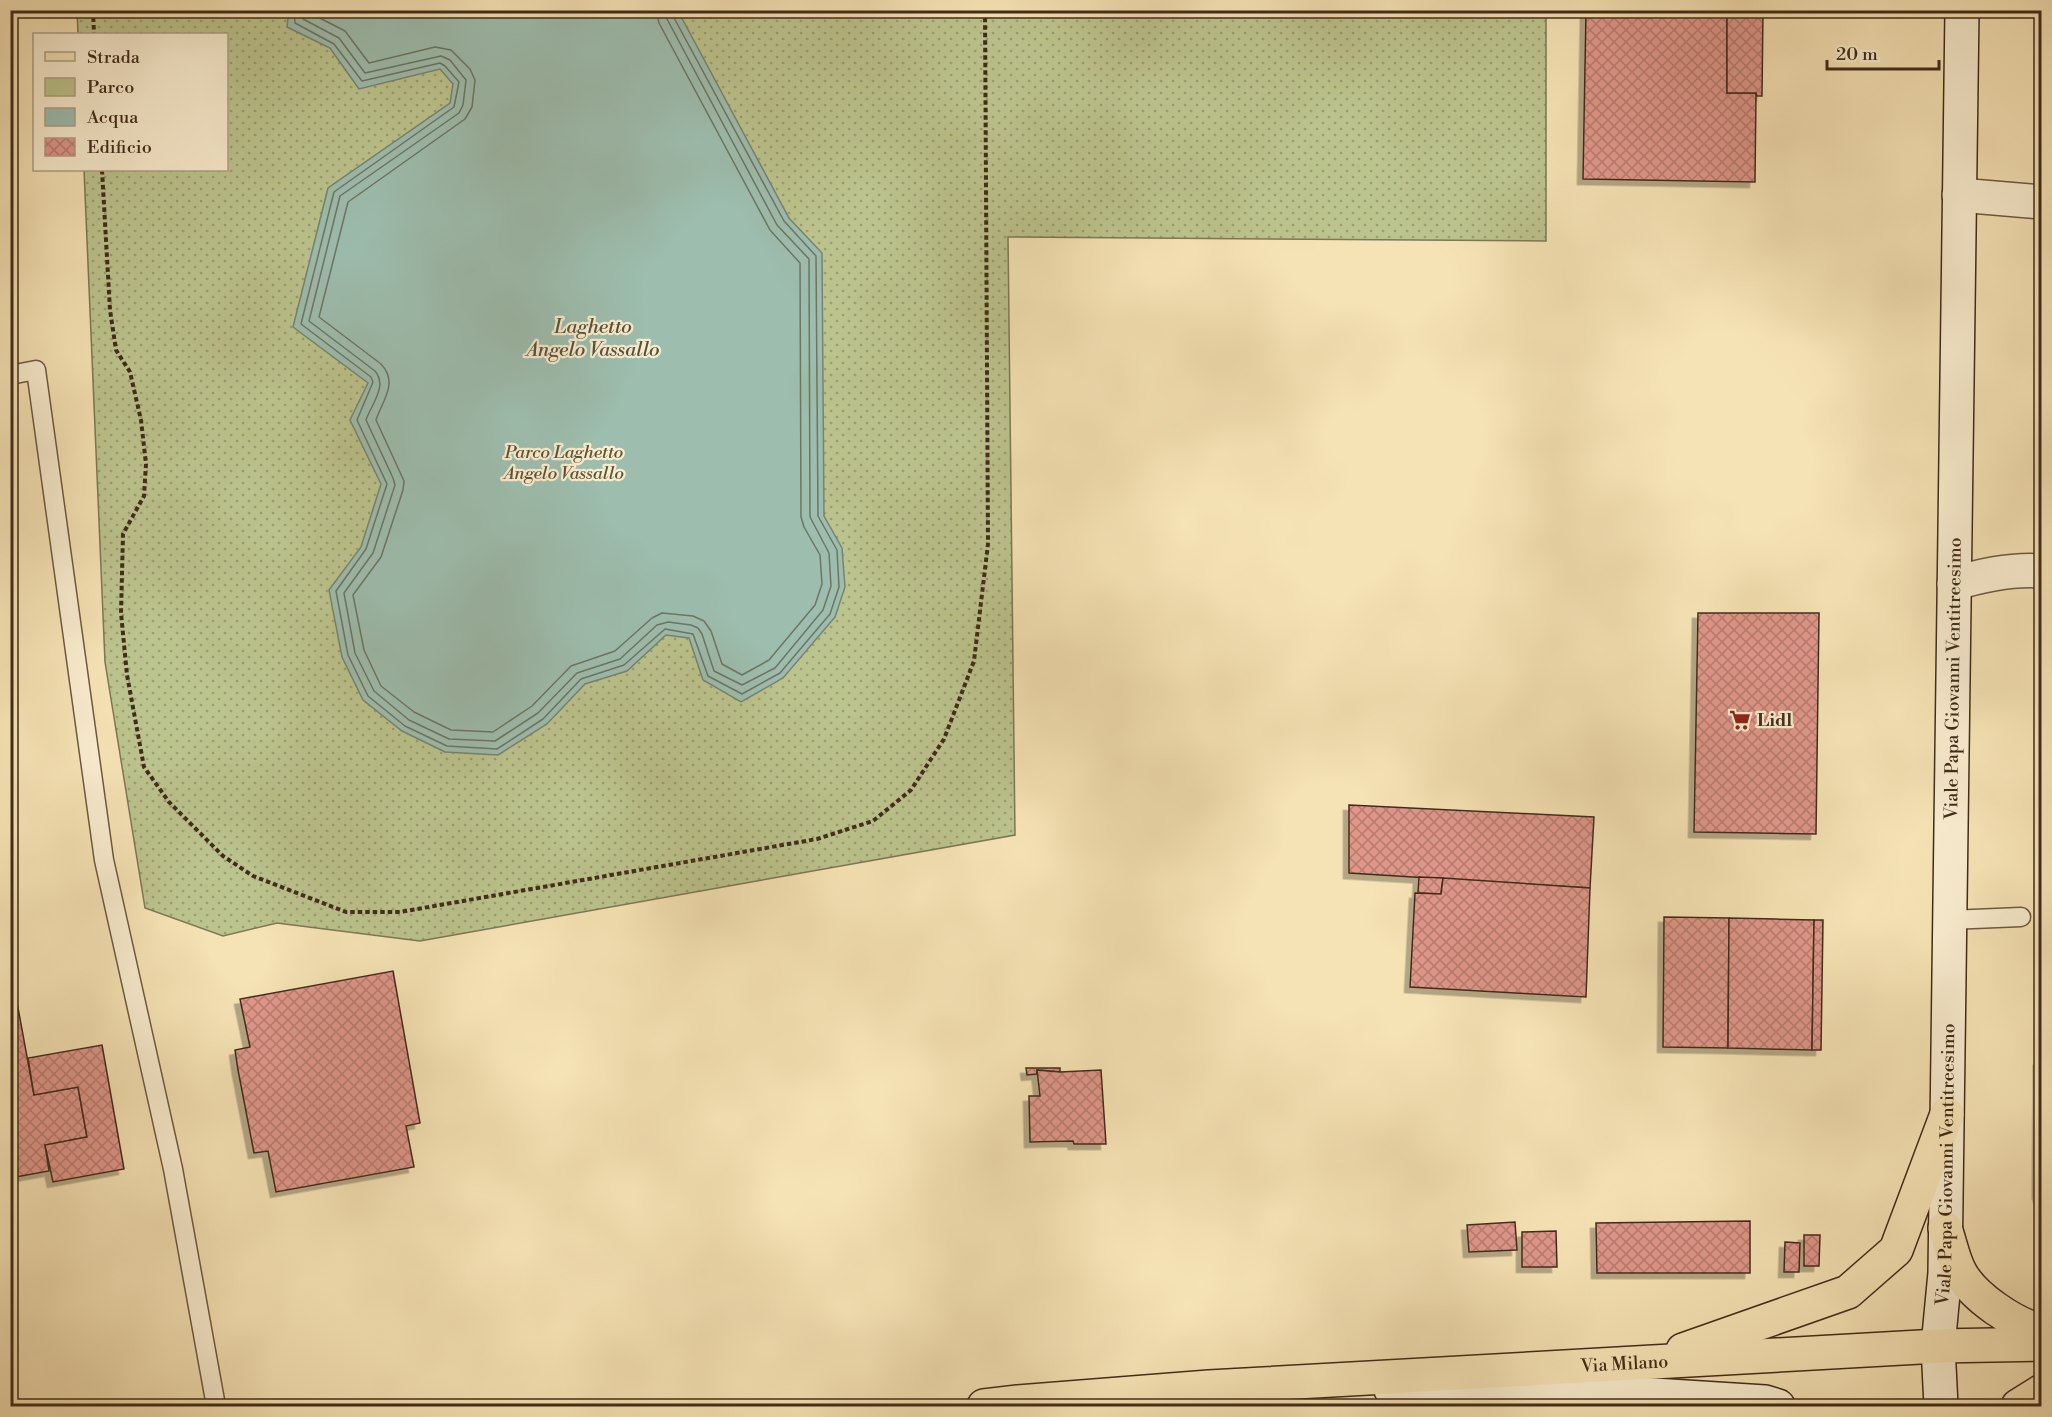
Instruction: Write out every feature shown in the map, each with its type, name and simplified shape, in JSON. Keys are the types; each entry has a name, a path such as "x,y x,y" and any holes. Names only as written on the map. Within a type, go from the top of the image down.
{"main road":[{"path":"1644,1363 1848,1292 1896,1250 1947,1114"},
{"path":"1945,1228 1960,1273 1989,1306 2032,1329 2042,1331"},
{"name":"Via Milano","path":"984,1407 1018,1402 1209,1387 1938,1346 2042,1344"},
{"path":"2018,1407 2042,1391"}],"street":[{"name":"Viale Papa Giovanni Ventitreesimo","path":"1938,1346 1945,1273 1962,10"},
{"path":"1959,195 2042,201"},
{"path":"1955,543 1985,558 2035,571"},
{"path":"1954,584 1982,575 2035,571"},
{"path":"1917,1407 1938,1346"},
{"path":"1938,1346 1941,1407"},
{"name":"Via Milano","path":"1209,1387 1638,1394 1765,1402 1778,1407"}],"lane":[{"path":"10,375 36,370 104,860 173,1168 216,1407"},
{"path":"1949,920 2021,917"}],"path":[{"path":"93,10 94,33"},
{"path":"102,171 110,310 116,350 130,372 141,420 146,464 144,496 123,534 122,613 127,675 144,767 170,802 223,856 252,876 346,912 400,912 805,841 873,821 911,790 944,739 974,662 988,544 985,10"}],"green space":[{"name":"Parco Laghetto Angelo Vassallo","path":"77,11 1546,11 1546,241 1008,237 1015,835 420,941 277,923 223,936 145,908 105,662 84,171 228,171 228,33 78,33"}],"water":[{"name":"Laghetto Angelo Vassallo","path":"289,10 678,11 789,218 822,253 824,516 842,548 845,587 835,617 783,678 741,702 703,680 689,638 666,635 627,671 585,684 547,724 498,755 445,752 402,731 363,700 342,657 329,590 361,547 381,484 350,420 368,383 293,327 328,188 450,103 453,84 440,69 359,89 330,48 287,27"}],"building":[{"path":"1586,10 1730,10 1730,14 1727,14 1727,93 1756,93 1755,182 1583,179"},
{"path":"1730,10 1763,10 1762,96 1757,96 1756,93 1727,93 1727,14 1730,14"},
{"path":"1698,613 1819,613 1816,834 1694,832"},
{"path":"1349,805 1594,817 1590,888 1349,873"},
{"path":"1419,877 1443,878 1441,894 1418,893"},
{"path":"1443,878 1590,888 1586,997 1410,987 1415,893 1441,894"},
{"path":"1664,917 1729,918 1728,1048 1663,1047"},
{"path":"1729,918 1814,920 1812,1050 1728,1048"},
{"path":"1814,920 1823,920 1821,1050 1812,1050"},
{"path":"10,964 34,1095 78,1087 87,1137 45,1145 49,1171 10,1178"},
{"path":"393,971 420,1123 406,1126 414,1167 276,1192 268,1151 254,1153 238,1070 235,1050 250,1047 240,999"},
{"path":"102,1045 124,1169 53,1182 45,1145 87,1137 78,1087 34,1095 28,1058"},
{"path":"2039,1060 2042,1060 2042,1204 2038,1193"},
{"path":"2039,1060 2042,1060 2042,1204 2038,1193"},
{"path":"1026,1068 1060,1068 1060,1072 1037,1070 1037,1074 1027,1075"},
{"path":"1037,1070 1060,1072 1101,1070 1106,1144 1074,1144 1073,1141 1030,1142 1029,1096 1040,1096"},
{"path":"1750,1221 1750,1273 1597,1273 1596,1223"},
{"path":"1515,1222 1517,1250 1469,1252 1467,1225"},
{"path":"1556,1231 1557,1267 1522,1267 1522,1232"},
{"path":"1804,1235 1820,1235 1819,1266 1804,1266"},
{"path":"1785,1242 1800,1243 1799,1272 1784,1272"}],"place":[{"name":"Lidl","path":"1740,720"}]}
